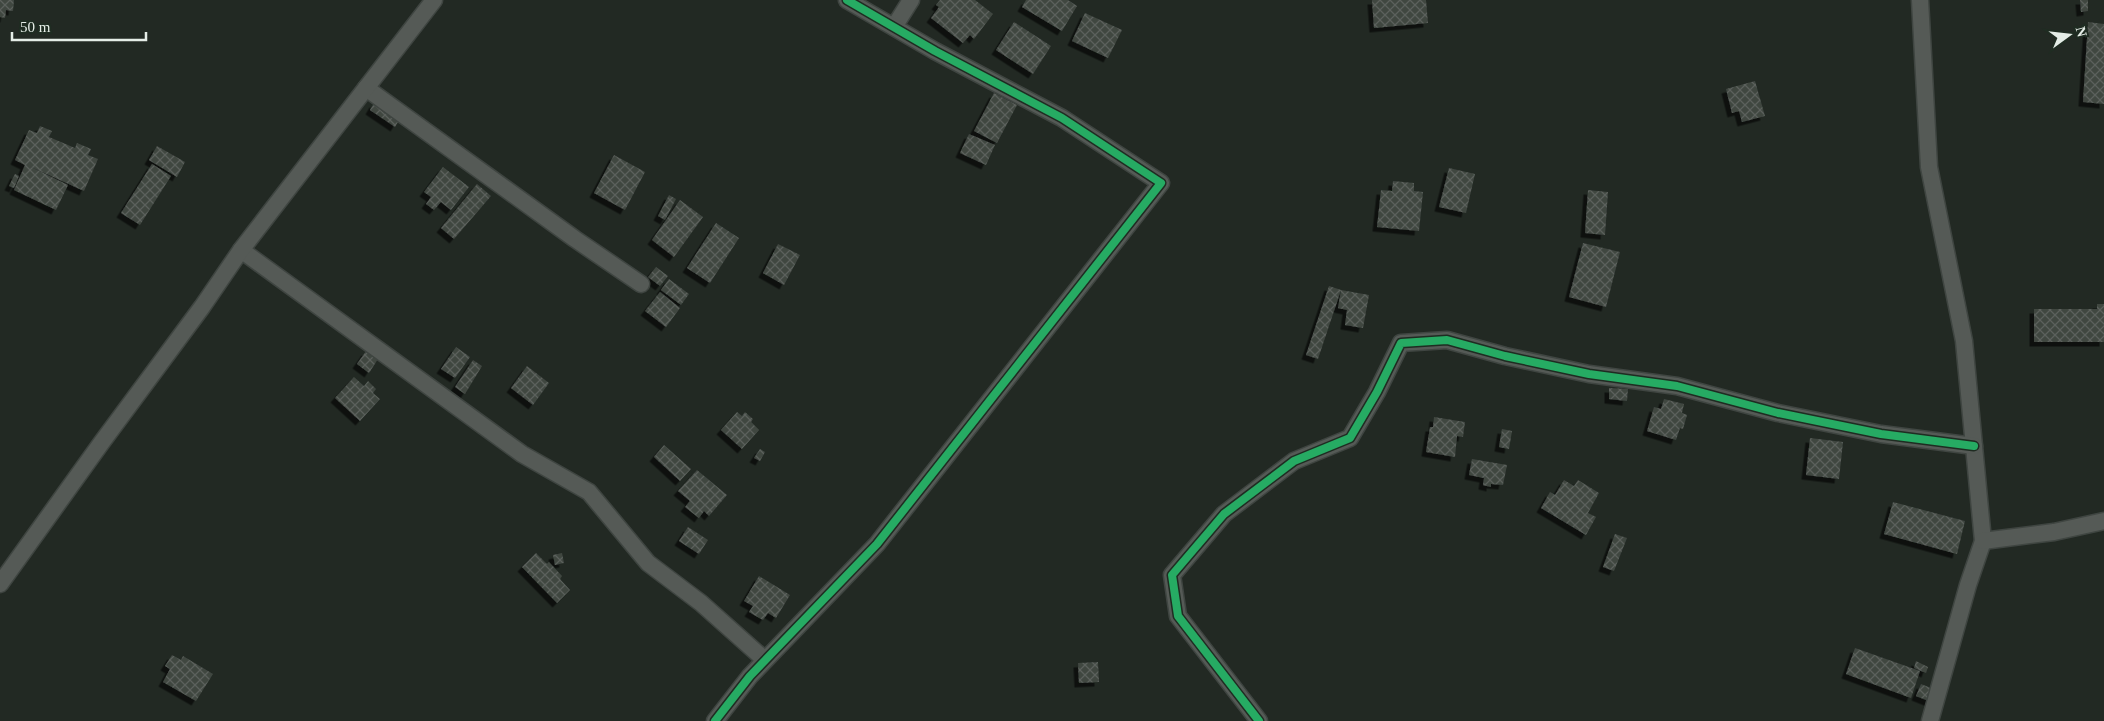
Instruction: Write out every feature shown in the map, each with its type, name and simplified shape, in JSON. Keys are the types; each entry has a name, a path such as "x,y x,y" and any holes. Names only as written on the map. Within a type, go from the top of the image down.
{"street":[{"path":"0,584 241,250 434,0"},
{"path":"715,721 750,676 877,544 1161,183 1062,118 847,0"},
{"path":"894,27 911,0"},
{"path":"1920,0 1929,167 1964,341 1983,541 1968,585 1930,721"},
{"path":"366,88 575,239 641,284"},
{"path":"241,250 522,454 589,492 648,563 701,604 765,660"},
{"path":"1259,721 1178,616 1172,575 1224,514 1294,461 1350,438 1377,392 1400,343 1447,340 1505,356 1589,374 1676,386 1778,413 1862,430 1974,446"},
{"path":"1983,541 2054,532 2104,521"}],"building":[{"path":"0,0 14,0 13,11 6,10 5,18 0,17"},
{"path":"940,0 975,0 993,14 974,39 970,35 963,43 931,18 939,7 936,5"},
{"path":"1026,0 1068,0 1077,6 1062,31 1022,7"},
{"path":"1372,0 1426,0 1428,23 1374,28"},
{"path":"2080,0 2088,0 2088,11 2081,12"},
{"path":"1085,13 1122,30 1108,58 1072,41"},
{"path":"1014,22 1051,46 1033,74 996,50"},
{"path":"2088,22 2104,24 2104,104 2083,102"},
{"path":"1755,81 1765,116 1742,122 1739,111 1732,113 1726,89"},
{"path":"994,93 1017,105 997,143 974,131"},
{"path":"374,103 400,119 395,127 370,110"},
{"path":"40,126 52,131 49,137 75,148 77,143 91,149 88,155 98,159 84,191 29,166 68,185 56,210 14,190 25,165 15,160 29,130 37,133"},
{"path":"969,134 995,145 986,165 960,153"},
{"path":"157,146 185,162 177,177 149,160"},
{"path":"614,155 645,172 625,210 594,193"},
{"path":"152,164 171,176 140,225 121,213"},
{"path":"443,167 469,187 451,210 441,202 434,210 426,204 431,197 424,192"},
{"path":"1449,168 1475,174 1466,213 1439,207"},
{"path":"15,174 19,176 14,188 9,186"},
{"path":"1393,181 1414,183 1414,191 1423,192 1419,231 1377,227 1381,190 1392,191"},
{"path":"477,184 491,196 454,239 441,228"},
{"path":"1588,190 1608,192 1605,235 1585,233"},
{"path":"669,195 676,199 665,220 658,216"},
{"path":"680,200 703,217 674,257 652,240"},
{"path":"716,223 739,238 710,283 687,268"},
{"path":"1583,243 1620,252 1606,307 1569,297"},
{"path":"778,244 800,255 784,285 763,273"},
{"path":"656,267 668,276 660,286 648,277"},
{"path":"669,279 689,294 681,305 661,290"},
{"path":"1329,286 1341,290 1318,359 1306,355"},
{"path":"1341,290 1369,295 1363,328 1345,325 1347,310 1338,308"},
{"path":"660,292 680,308 666,327 645,311"},
{"path":"2097,304 2104,304 2104,342 2034,342 2034,309 2097,309"},
{"path":"456,347 470,357 455,378 441,369"},
{"path":"366,351 378,359 369,373 357,364"},
{"path":"473,360 482,366 465,394 455,387"},
{"path":"527,366 549,383 533,405 511,388"},
{"path":"354,377 364,386 368,381 376,389 373,393 380,399 360,421 335,398"},
{"path":"1609,388 1628,389 1627,401 1609,399"},
{"path":"1664,399 1684,404 1682,413 1687,415 1683,429 1680,428 1676,440 1647,431 1654,407 1661,409"},
{"path":"737,412 742,416 745,412 753,419 751,422 759,430 742,449 721,430"},
{"path":"1434,417 1465,422 1463,437 1457,436 1455,457 1426,452 1430,427 1433,427"},
{"path":"1502,429 1512,431 1509,449 1499,447"},
{"path":"1810,438 1843,442 1839,479 1806,475"},
{"path":"664,445 691,469 680,481 654,457"},
{"path":"760,449 765,452 760,461 754,458"},
{"path":"1472,459 1507,465 1503,485 1491,484 1491,487 1483,485 1484,478 1469,475"},
{"path":"697,470 727,495 709,516 704,511 699,518 685,507 690,501 678,491"},
{"path":"1564,480 1574,486 1578,480 1599,493 1588,513 1596,517 1586,535 1541,508 1550,492 1555,495"},
{"path":"1893,502 1965,521 1957,554 1884,534"},
{"path":"688,527 708,540 699,554 679,541"},
{"path":"1615,534 1627,538 1614,571 1603,567"},
{"path":"536,553 547,564 549,562 562,576 560,579 570,590 557,603 522,567"},
{"path":"562,553 564,563 555,565 553,555"},
{"path":"759,576 790,595 776,618 768,613 763,620 749,612 753,606 744,601"},
{"path":"1855,648 1920,671 1911,698 1846,674"},
{"path":"172,655 181,660 183,656 213,674 196,701 163,682 170,669 165,666"},
{"path":"1916,661 1928,667 1926,673 1914,668"},
{"path":"1098,662 1099,682 1079,683 1078,663"},
{"path":"1921,684 1936,690 1931,702 1916,696"}],"cycle path":[{"path":"715,721 750,676 877,544 1161,183 1062,118 935,51 847,0"},
{"path":"1259,721 1178,616 1172,575 1224,514 1294,461 1350,438 1377,392 1401,343 1447,340 1505,356 1589,374 1677,386 1778,413 1881,434 1974,446"}]}
